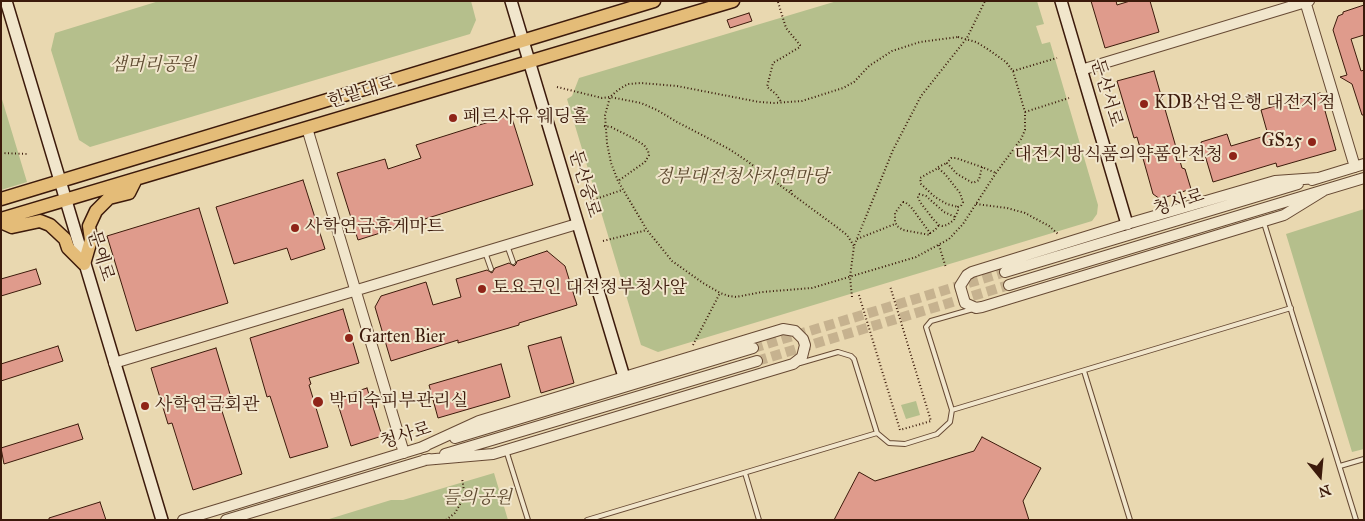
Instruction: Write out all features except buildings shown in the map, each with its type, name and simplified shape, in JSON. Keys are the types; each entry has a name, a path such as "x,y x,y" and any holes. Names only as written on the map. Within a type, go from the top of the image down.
{"main road":[{"name":"문예로","path":"6,1 162,520"},
{"name":"둔산중로","path":"511,1 624,377"},
{"name":"한밭대로","path":"1,199 654,1"},
{"name":"한밭대로","path":"1,221 136,178 733,1"},
{"name":"둔산서로","path":"1060,1 1128,224"},
{"path":"1,221 12,227 40,222 50,225 65,239 68,248 84,264 92,240 89,226 96,211 108,198 129,192 136,178"}],"street":[{"path":"1081,70 1306,2 1359,165"},
{"path":"307,128 404,453"},
{"name":"청사로","path":"1005,272 1359,165"},
{"path":"1318,178 1275,181 972,272 962,280 960,286 965,303 976,308 982,307 1284,215 1323,190"},
{"name":"청사로","path":"1009,285 1364,178"},
{"path":"114,363 578,224"},
{"path":"420,448 479,421 783,329 795,331 803,339 805,345 802,356 793,364 493,454 424,460"},
{"name":"청사로","path":"183,520 753,348"},
{"name":"청사로","path":"226,520 757,360"}],"lane":[{"path":"1264,221 1356,520"},
{"path":"507,245 512,262"},
{"path":"485,252 491,269"},
{"path":"793,364 838,352 850,356 854,359 877,433 889,443 905,444 937,434 950,422 952,410 926,327 931,321 982,307"},
{"path":"952,410 1291,308"},
{"path":"1084,371 1130,520"},
{"path":"587,520 877,433"},
{"path":"506,450 528,520"},
{"path":"1340,466 1364,459"},
{"path":"745,473 759,520"}],"path":[{"path":"852,297 850,278 854,246 894,143 921,96 967,38 985,1"},
{"path":"778,2 786,28 800,45 800,47 773,63 767,87 776,94 782,103"},
{"path":"967,38 1006,62 1013,72 1025,112 1026,123 1021,140 996,173 963,224 948,239 916,256 850,278 812,288 762,292 736,297 720,293 672,261 647,230 622,190 611,163 604,126 607,104 610,97 628,84 641,83 677,86 743,99 782,103 815,98 843,88 854,82 881,58 892,51 933,39 967,38"},
{"path":"1013,72 1057,58"},
{"path":"557,87 602,98 610,97 641,103 658,110 728,149 838,228 847,235 854,246"},
{"path":"1025,112 1069,98"},
{"path":"604,126 631,137 644,145 648,150 649,156 645,162 618,181"},
{"path":"1,153 29,154"},
{"path":"958,207 947,204 930,193 921,184 920,178 947,163 951,158 956,158 996,173"},
{"path":"947,163 957,174 972,183 979,180 982,167"},
{"path":"938,168 945,174 962,198 963,204 958,207 954,220 947,225 939,225 932,219 918,197 919,194 926,196 944,212 954,217"},
{"path":"590,201 622,190"},
{"path":"791,190 792,195"},
{"path":"930,233 911,207 905,202 899,206 895,214 896,224 903,230 927,236 939,225"},
{"path":"976,204 1008,208 1025,213 1058,234"},
{"path":"856,239 896,224"},
{"path":"602,241 647,230"},
{"path":"939,245 946,268"},
{"path":"859,295 900,430 931,421 890,286"},
{"path":"694,345 720,293"},
{"path":"446,520 455,513 463,499 462,478"}],"green space":[{"name":"샘머리공원","path":"159,1 471,1 476,20 470,34 90,147 79,140 51,50 55,33"},
{"name":"정부대전청사자연마당","path":"837,1 1037,1 1044,24 1036,26 1042,44 1050,42 1098,205 1097,214 1092,221 658,352 641,345 567,99 572,96 579,78"},
{"path":"1,96 27,182 1,190"},
{"path":"1364,209 1364,449 1352,452 1286,234"},
{"path":"916,401 920,415 906,419 901,405"},
{"name":"들의공원","path":"494,473 508,520 326,520 391,500 403,500"}],"tunnel":[{"path":"753,348 1005,272"},
{"path":"757,361 1009,285"}],"place":[{"name":"KDB산업은행 대전지점","path":"1144,104"},
{"name":"페르사유 웨딩홀","path":"453,118"},
{"name":"GS25","path":"1312,142"},
{"name":"대전지방식품의약품안전청","path":"1233,156"},
{"name":"사학연금휴게마트","path":"295,228"},
{"name":"토요코인 대전정부청사앞","path":"482,289"},
{"name":"Garten Bier","path":"349,338"},
{"name":"박미숙피부관리실","path":"318,402"},
{"name":"사학연금회관","path":"145,406"}]}
